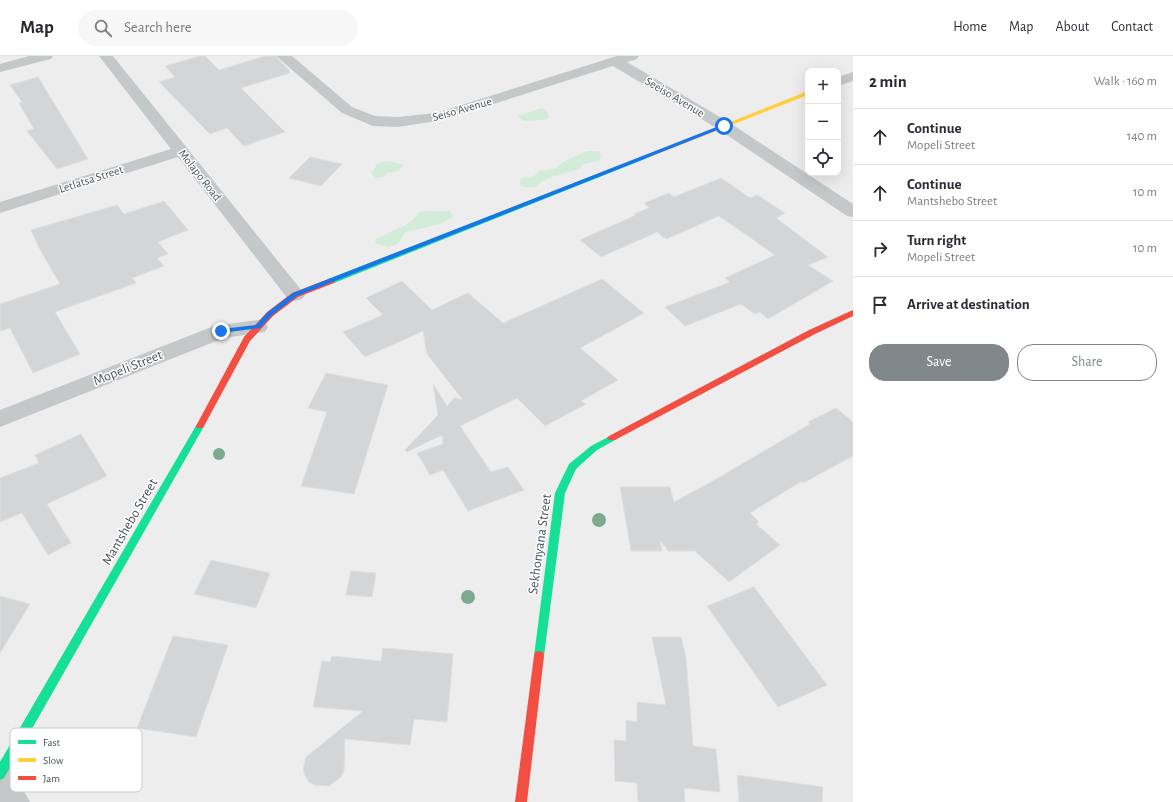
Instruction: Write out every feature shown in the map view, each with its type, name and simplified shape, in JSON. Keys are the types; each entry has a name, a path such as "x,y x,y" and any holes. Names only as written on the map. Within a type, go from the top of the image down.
{"street":[{"path":"0,68 46,56"},
{"name":"Molapo Road","path":"106,56 295,294"},
{"name":"Seiso Avenue","path":"283,56 347,110 373,120 398,122 438,117 632,56"},
{"name":"Seeiso Avenue","path":"616,62 724,126 853,212"},
{"path":"841,81 853,76"},
{"path":"295,294 805,94"},
{"name":"Letlatsa Street","path":"0,208 181,151"},
{"name":"Mantshebo Street","path":"27,728 188,449 247,339 270,314 295,294"},
{"name":"Sekhonyana Street","path":"521,802 560,493 572,466 594,448 812,332 853,313"},
{"name":"Mopeli Street","path":"0,419 221,331 258,327"},
{"name":"Mantshebo Street","path":"0,775 10,758"},
{"path":"0,775 15,802"}],"green space":[{"path":"542,108 548,113 549,118 544,120 523,121 518,116"},
{"path":"587,151 599,151 601,156 599,161 583,164 579,169 551,177 541,182 536,187 525,187 519,185 521,178 534,176 539,171 554,169 565,161"},
{"path":"387,161 402,164 403,167 398,171 387,173 384,177 376,178 371,174 377,164"},
{"path":"450,211 453,217 440,224 406,232 398,244 388,247 374,243 377,238 412,221 419,212"}],"building":[{"path":"200,56 205,56 219,70 265,56 275,56 289,70 290,73 241,88 285,132 244,146 227,128 210,134 159,82 175,77 165,66"},
{"path":"38,77 88,159 57,169 27,131 34,129 19,103 22,102 10,85"},
{"path":"310,157 342,164 321,186 289,178"},
{"path":"721,178 750,198 757,195 785,213 776,218 828,257 808,265 833,281 768,319 760,312 755,314 741,304 685,326 665,307 730,282 725,278 775,255 719,216 666,239 657,232 601,257 580,240 649,208 644,203 669,193 674,197"},
{"path":"164,201 188,230 158,242 168,254 157,258 164,266 132,278 136,283 55,312 80,354 33,373 10,328 0,331 0,304 60,284 38,246 31,230 117,205 124,214"},
{"path":"602,279 644,313 580,348 618,380 581,401 586,404 545,426 517,398 460,426 491,472 508,467 524,490 468,511 443,470 430,475 417,453 443,444 442,435 407,452 405,450 438,415 433,384 447,406 454,398 463,400 427,354 423,331 365,357 343,332 383,315 366,298 402,281 432,310 468,293 503,323"},
{"path":"326,373 388,385 354,494 301,486 327,412 308,408"},
{"path":"836,408 853,422 853,456 803,483 802,481 750,513 759,522 756,524 780,545 729,582 695,551 668,551 660,540 662,551 631,551 620,487 670,487 674,502 810,424 808,422"},
{"path":"81,434 107,476 47,504 71,543 48,555 22,513 0,522 0,478 39,463 35,455"},
{"path":"211,560 270,573 256,608 194,594"},
{"path":"351,571 376,573 372,597 346,595"},
{"path":"754,587 827,685 778,707 707,606"},
{"path":"0,596 30,604 0,653"},
{"path":"173,636 228,645 196,737 137,728"},
{"path":"652,637 681,637 686,658 693,746 716,749 720,792 684,788 685,802 638,802 637,783 615,781 614,740 626,741 626,720 637,722 637,702 666,705"},
{"path":"383,648 453,654 447,722 414,719 410,745 345,739 344,770 341,777 329,786 315,785 309,782 303,769 306,757 363,711 313,707 322,661 330,662 332,656 381,661"},
{"path":"737,775 823,787 822,802 739,802"}],"traffic: fast":[{"path":"331,281 648,156"},
{"path":"26,728 200,426"},
{"path":"539,656 560,493 572,467 594,448 612,438"},
{"path":"0,774 10,757"}],"traffic: slow":[{"path":"648,156 805,94"}],"traffic: jam":[{"path":"200,426 247,339 270,314 295,295 331,281"},
{"path":"612,438 812,332 853,313"},
{"path":"521,802 539,656"}],"route":[{"path":"221,331 252,326 258,327 270,314 295,294 724,126"}]}
